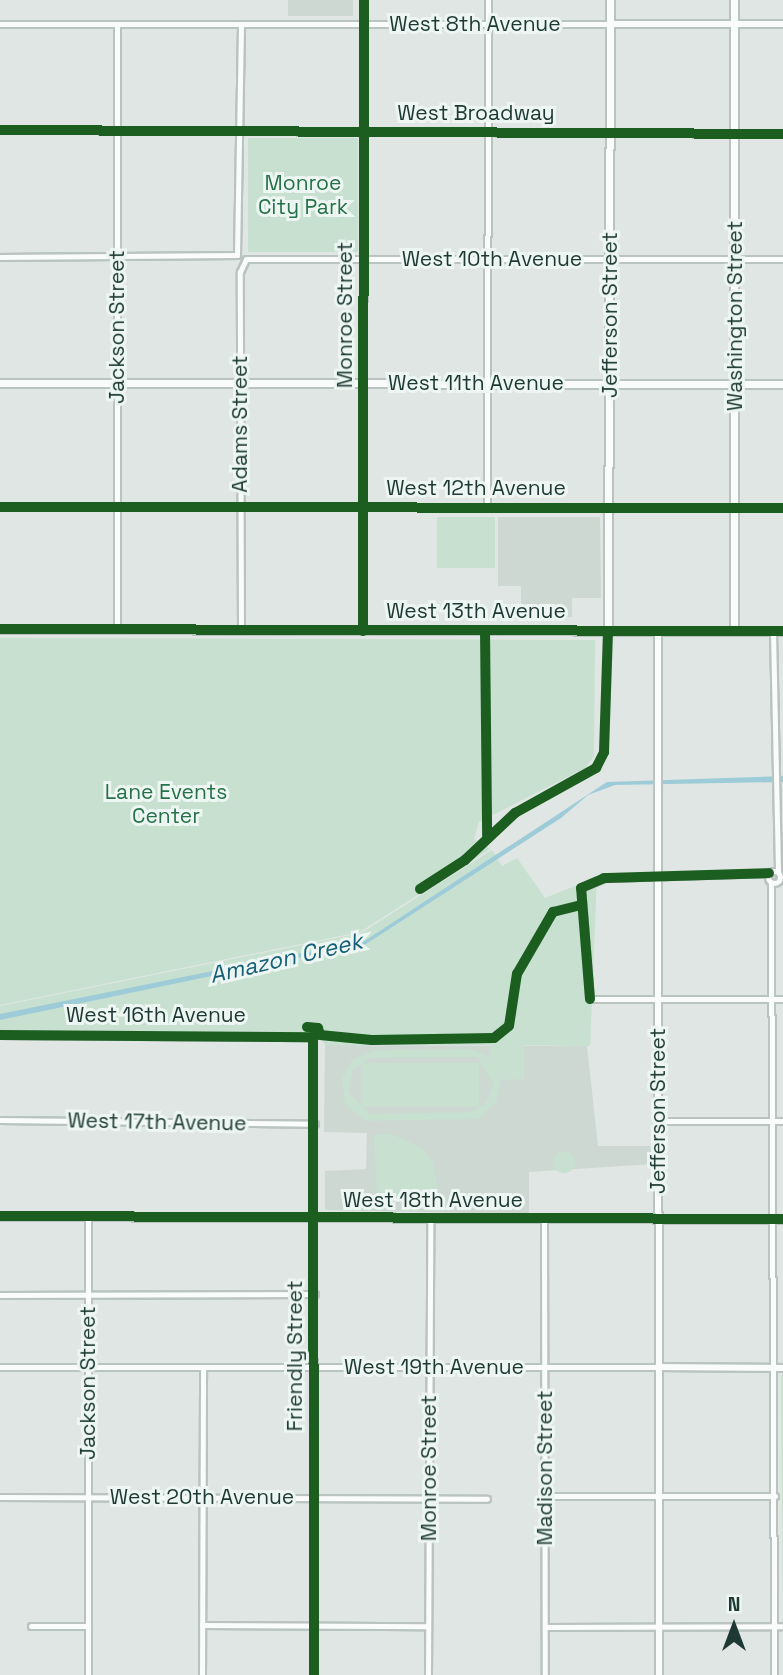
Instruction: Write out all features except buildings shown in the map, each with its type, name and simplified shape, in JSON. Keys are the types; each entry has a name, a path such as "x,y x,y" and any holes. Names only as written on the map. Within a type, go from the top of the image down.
{"main road":[{"name":"Jefferson Street","path":"608,631 610,0"},
{"name":"Washington Street","path":"734,0 734,631"},
{"name":"West 11th Avenue","path":"0,383 783,384"},
{"name":"West 13th Avenue","path":"0,629 783,631"},
{"name":"West 18th Avenue","path":"0,1216 315,1220 783,1219"}],"street":[{"name":"Monroe Street","path":"363,0 363,631"},
{"path":"487,508 488,0"},
{"name":"West 8th Avenue","path":"0,24 783,24"},
{"name":"Jackson Street","path":"117,25 117,629"},
{"path":"0,257 237,255 241,25"},
{"name":"West Broadway","path":"0,130 783,134"},
{"name":"West 10th Avenue","path":"244,261 783,259"},
{"name":"Adams Street","path":"241,629 240,383 244,261"},
{"name":"West 12th Avenue","path":"0,507 783,508"},
{"name":"Jefferson Street","path":"658,631 659,1675"},
{"path":"773,631 775,855 780,877 774,897"},
{"path":"774,1675 779,1368 774,1219 774,897 770,873 775,855"},
{"path":"780,877 770,873 747,877 604,878 581,888 590,999 783,999"},
{"path":"747,877 770,882 780,877"},
{"name":"West 16th Avenue","path":"0,1035 313,1037"},
{"name":"Friendly Street","path":"313,1037 314,1675"},
{"name":"West 17th Avenue","path":"0,1120 314,1124"},
{"path":"659,1121 783,1121"},
{"name":"Jackson Street","path":"88,1217 88,1675"},
{"name":"Monroe Street","path":"428,1675 430,1219"},
{"name":"Madison Street","path":"544,1219 545,1675"},
{"path":"0,1294 315,1294"},
{"name":"West 19th Avenue","path":"0,1367 779,1368"},
{"path":"202,1367 202,1675"},
{"name":"West 20th Avenue","path":"0,1497 429,1496 487,1499"},
{"path":"545,1496 775,1496"},
{"path":"202,1625 428,1626"},
{"path":"31,1626 88,1626"},
{"path":"545,1627 783,1626"}],"shaded area":[{"path":"288,0 353,0 353,16 288,16"},
{"path":"498,517 600,517 601,598 572,598 572,617 521,617 521,586 498,586"},
{"path":"325,1045 587,1046 598,1146 654,1146 654,1164 529,1172 529,1214 325,1210 325,1171 366,1169 367,1133 324,1132"}],"green space":[{"name":"Monroe City Park","path":"248,138 358,138 358,252 248,252"},
{"path":"437,517 495,517 495,568 437,568"},
{"name":"Lane Events Center","path":"0,638 595,640 594,756 585,768 479,822 474,839 490,849 360,932 0,1005"},
{"path":"492,850 502,866 517,858 545,898 597,877 590,1046 524,1045 524,1079 501,1080 496,1103 478,1119 365,1121 345,1104 342,1077 352,1060 375,1050 470,1049 490,1057 491,1045 325,1045 317,1033 0,1032 0,1006 361,933","holes":["477,1057 494,1085 485,1104 471,1112 370,1114 348,1092 353,1069 370,1058"]},
{"path":"362,1063 479,1063 479,1106 362,1106"},
{"path":"391,1134 422,1148 433,1162 439,1195 377,1197 374,1135"},
{"path":"564,1151 574,1158 575,1162 568,1172 564,1173 554,1166 553,1162 560,1152"},
{"path":"783,1374 783,1618 781,1376"}],"water":[{"name":"Amazon Creek","path":"783,776 783,782 615,785 588,795 561,818 366,944 0,1020 0,1014 366,940 607,782"}],"cycle path":[{"path":"363,631 364,0"},
{"path":"0,130 783,134"},
{"path":"0,507 783,508"},
{"path":"0,629 783,631"},
{"path":"485,630 487,836"},
{"path":"420,889 465,860 515,813 596,768 604,752 608,631"},
{"path":"590,999 581,888 604,878 769,873"},
{"path":"307,1027 318,1028 320,1035 372,1040 494,1038 509,1026 517,974 553,912 582,905"},
{"path":"0,1035 313,1037 314,1675"},
{"path":"0,1216 783,1219"}]}
